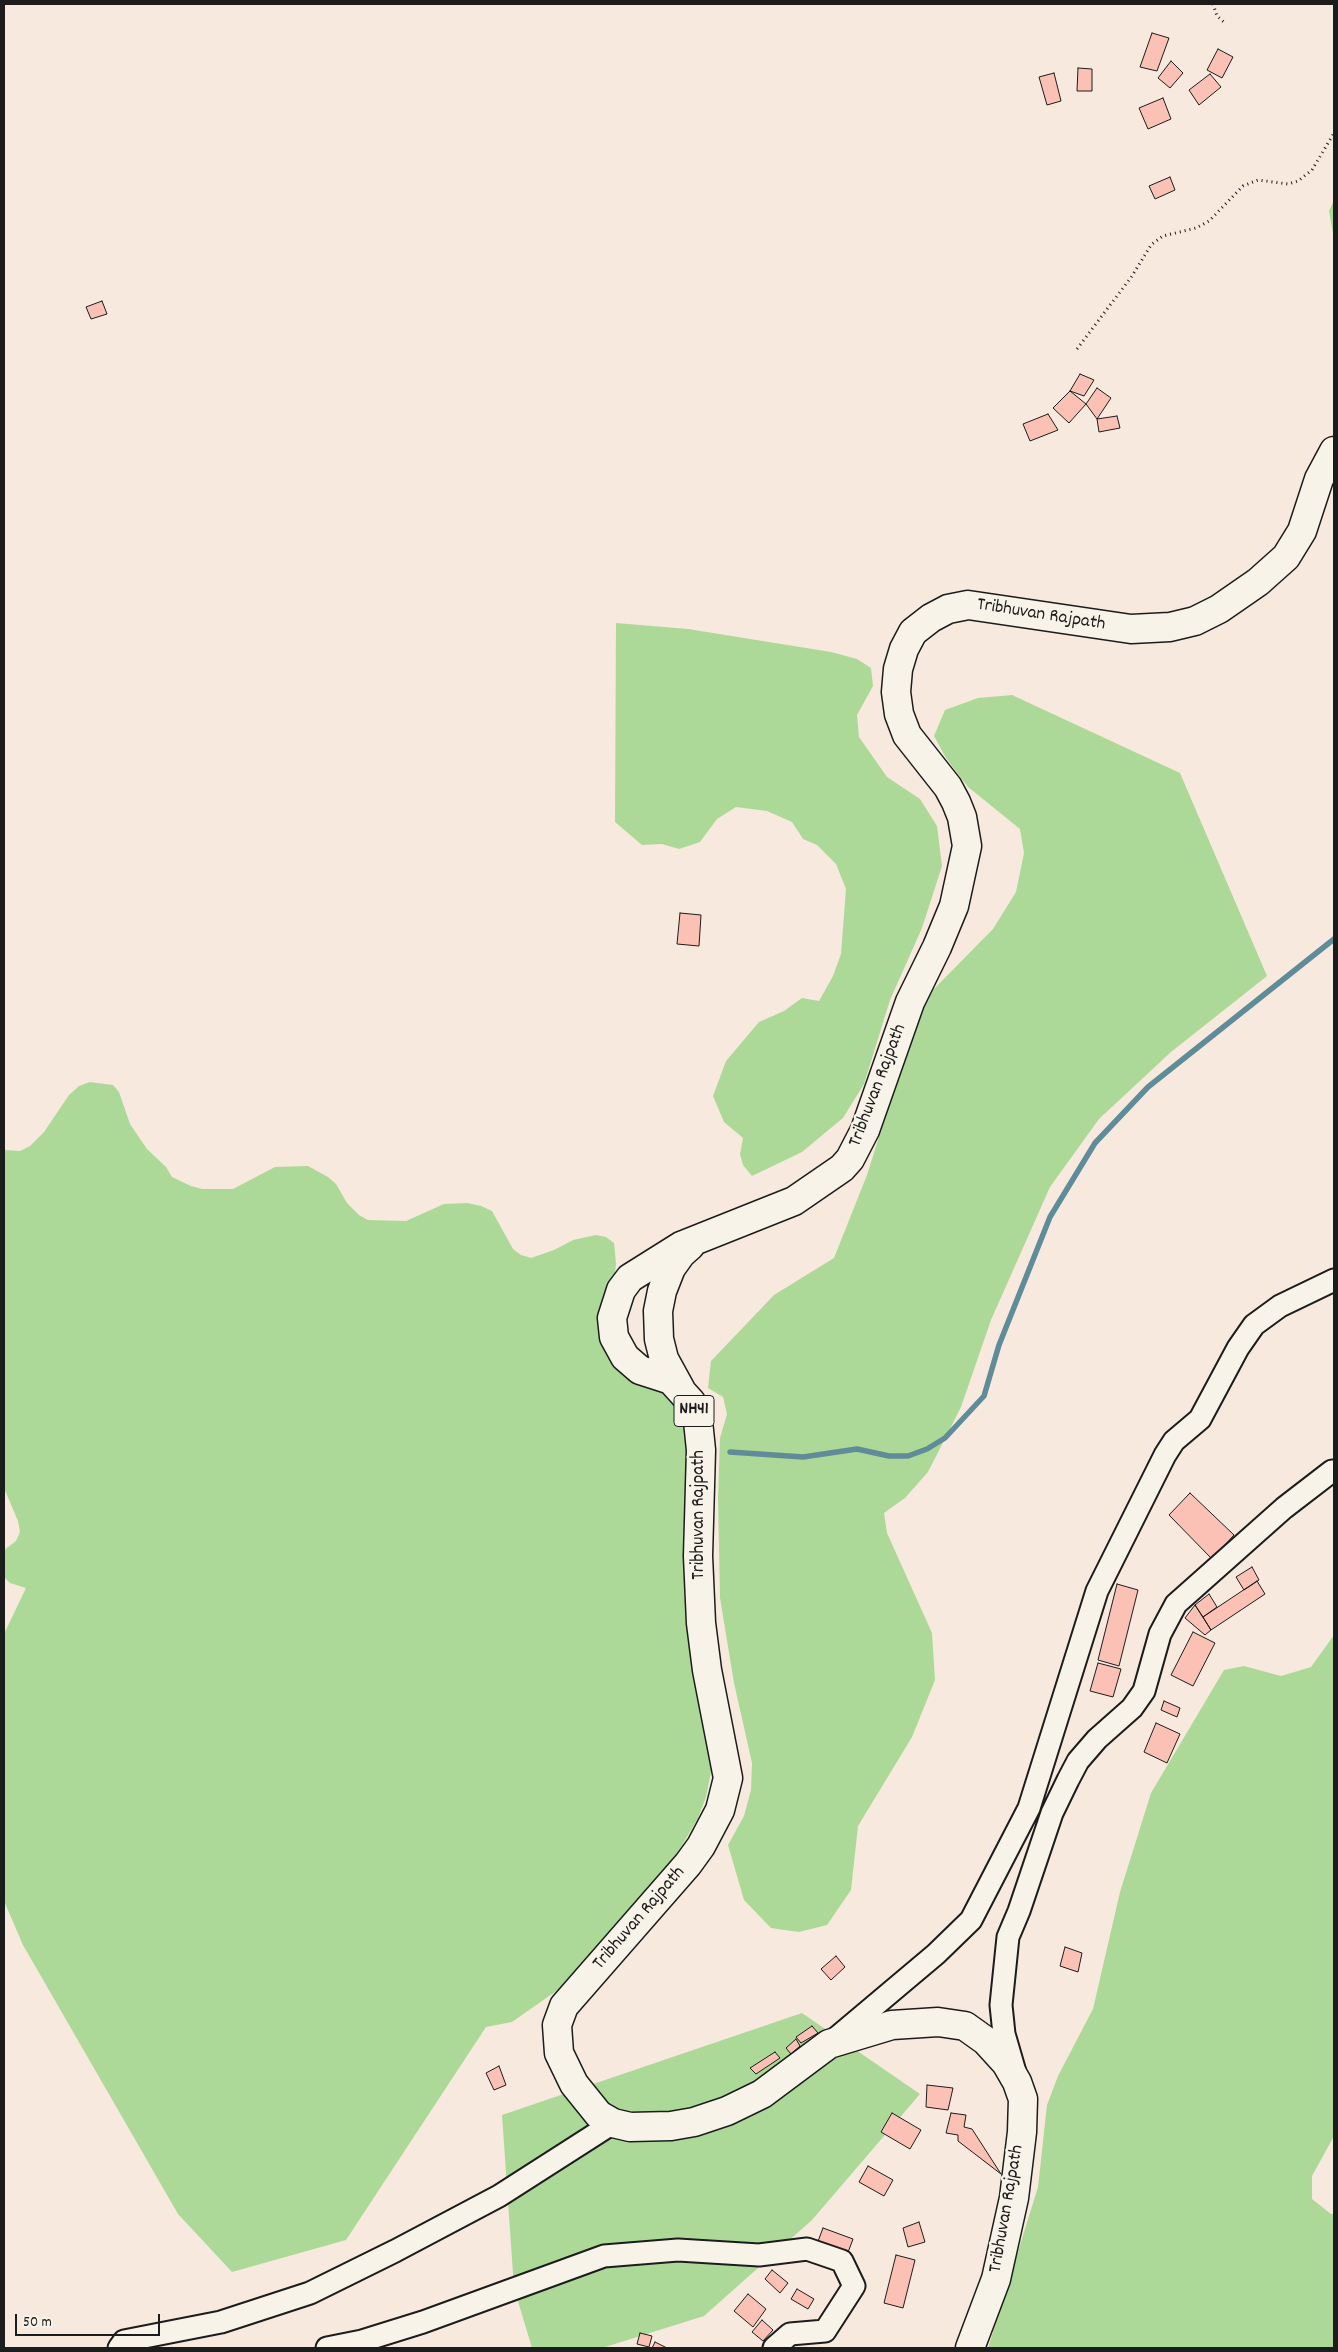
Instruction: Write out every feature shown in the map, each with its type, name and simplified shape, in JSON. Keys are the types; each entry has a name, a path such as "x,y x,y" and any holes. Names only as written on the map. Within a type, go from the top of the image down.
{"highway":[{"name":"Tribhuvan Rajpath","path":"970,2348 996,2279 1014,2198 1022,2099 1017,2082 1006,2063 992,2046 965,2026 938,2022 892,2025 829,2044 762,2094 726,2111 694,2122 671,2126 630,2127 613,2123 599,2115 574,2084 562,2063 556,2034 560,2015 570,1997 674,1882 701,1846 720,1810 728,1778 707,1670 701,1623 698,1556 701,1450 698,1421 690,1402 671,1380 640,1370 625,1357 614,1337 612,1318 621,1290 630,1278 666,1254 794,1201 832,1176 850,1159 865,1130 910,1002 937,947 954,906 966,846 962,817 948,787 907,735 897,703 898,669 904,649 913,632 930,618 948,609 968,605 1131,629 1170,627 1195,621 1219,608 1258,582 1286,557 1302,531 1319,479 1334,451"},
{"path":"681,1390 664,1359 659,1340 658,1310 662,1290 671,1268 680,1254 697,1240"}],"street":[{"path":"829,2044 936,1954 971,1920 1029,1808 1097,1591 1174,1440 1200,1419 1238,1348 1254,1325 1280,1306 1334,1280"},
{"path":"1017,2082 1004,2034 1001,2005 1008,1937 1019,1911 1052,1813 1078,1761 1097,1739 1132,1708 1144,1691 1160,1634 1176,1604 1284,1508 1332,1472"},
{"path":"1029,1808 1043,1804 1052,1813"},
{"path":"119,2348 124,2341 221,2322 310,2293 499,2196 613,2123"},
{"path":"327,2348 362,2341 423,2322 604,2256 678,2250 759,2254 807,2249 842,2261 854,2286 825,2331 790,2334 774,2348"}],"path":[{"path":"1213,4 1216,16 1224,23"},
{"path":"1077,349 1132,276 1151,246 1163,236 1196,228 1209,221 1243,186 1258,180 1280,184 1298,181 1312,170 1334,134"}],"green space":[{"path":"1334,200 1334,239 1329,211"},
{"path":"616,623 688,629 831,652 857,659 871,668 873,686 857,715 859,737 887,777 920,799 937,826 942,866 922,928 890,1000 864,1084 843,1118 802,1152 752,1176 743,1165 740,1154 743,1138 724,1122 713,1096 726,1061 759,1022 784,1011 802,998 819,1001 833,976 841,954 846,889 836,864 817,845 803,839 792,822 767,811 736,807 717,819 700,842 679,849 662,844 642,845 615,822"},
{"path":"1012,695 1180,773 1267,976 1171,1052 1099,1119 1050,1187 991,1320 961,1407 928,1472 905,1498 884,1513 887,1533 932,1633 935,1680 912,1737 858,1826 851,1890 827,1925 799,1932 771,1928 744,1900 728,1845 744,1816 751,1790 752,1763 734,1683 720,1598 718,1498 720,1438 727,1414 723,1397 708,1388 711,1361 774,1295 834,1258 867,1175 913,1029 932,991 993,929 1016,892 1024,853 1020,829 968,787 946,758 934,736 945,710 978,698"},
{"path":"90,1082 113,1085 119,1092 130,1124 147,1149 166,1167 172,1177 191,1186 202,1189 233,1189 275,1167 308,1166 328,1177 336,1184 347,1203 359,1215 368,1220 406,1221 444,1204 467,1203 481,1206 492,1211 513,1249 521,1255 531,1258 554,1250 573,1240 596,1235 606,1237 614,1243 616,1264 614,1281 602,1302 598,1317 604,1349 614,1362 663,1388 673,1399 687,1431 711,1742 711,1772 706,1797 698,1818 678,1852 645,1899 562,1987 512,2022 486,2027 346,2240 232,2272 178,2214 23,1945 4,1901 4,1634 26,1588 10,1583 4,1577 4,1550 16,1541 20,1532 18,1521 4,1488 4,1150 20,1151 30,1146 44,1132 69,1095 79,1086"},
{"path":"1334,1635 1334,2136 1312,2176 1312,2199 1331,2214 1334,2214 1334,2348 988,2348 1038,2187 1047,2105 1058,2076 1093,2009 1120,1892 1151,1793 1224,1670 1244,1666 1281,1676 1311,1667"},
{"path":"802,2013 920,2094 812,2220 704,2316 602,2348 532,2348 514,2288 502,2115"}],"building":[{"path":"1152,33 1169,38 1157,71 1140,67"},
{"path":"1218,49 1233,57 1222,78 1207,70"},
{"path":"1171,61 1183,73 1170,88 1158,78"},
{"path":"1078,68 1092,69 1092,91 1077,91"},
{"path":"1054,73 1061,101 1047,105 1039,77"},
{"path":"1210,74 1221,87 1199,105 1189,90"},
{"path":"1163,98 1171,119 1148,129 1139,108"},
{"path":"1170,177 1175,190 1155,199 1149,186"},
{"path":"102,301 107,314 91,319 86,307"},
{"path":"1080,374 1094,380 1084,396 1070,391"},
{"path":"1097,388 1111,398 1097,419 1086,404"},
{"path":"1070,391 1086,404 1069,423 1053,408"},
{"path":"1048,414 1058,430 1030,441 1023,424"},
{"path":"1117,416 1120,428 1099,432 1097,419"},
{"path":"680,913 701,915 699,946 677,944"},
{"path":"1190,1493 1234,1535 1212,1559 1169,1515"},
{"path":"1252,1567 1259,1580 1244,1590 1236,1577"},
{"path":"1257,1581 1265,1594 1211,1630 1203,1617"},
{"path":"1117,1584 1138,1590 1119,1666 1098,1660"},
{"path":"1209,1594 1217,1607 1203,1617 1195,1605"},
{"path":"1195,1605 1211,1630 1205,1635 1185,1618"},
{"path":"1193,1632 1215,1643 1193,1686 1171,1675"},
{"path":"1098,1663 1121,1669 1113,1697 1090,1691"},
{"path":"1164,1701 1180,1708 1177,1717 1161,1710"},
{"path":"1156,1723 1180,1734 1167,1763 1144,1752"},
{"path":"1065,1947 1082,1953 1078,1972 1060,1966"},
{"path":"836,1956 845,1967 831,1980 821,1969"},
{"path":"812,2026 818,2033 801,2043 796,2037"},
{"path":"796,2039 800,2046 791,2054 786,2048"},
{"path":"775,2052 780,2058 756,2074 750,2068"},
{"path":"499,2066 506,2085 494,2090 486,2073"},
{"path":"927,2085 953,2088 948,2110 926,2107"},
{"path":"892,2113 921,2130 910,2149 881,2132"},
{"path":"951,2113 966,2115 964,2127 972,2129 1001,2174 958,2141 958,2135 946,2133"},
{"path":"868,2166 893,2180 884,2196 859,2182"},
{"path":"919,2222 925,2242 908,2247 903,2228"},
{"path":"823,2228 853,2239 847,2255 817,2244"},
{"path":"896,2255 915,2260 903,2308 884,2303"},
{"path":"772,2270 788,2283 780,2293 765,2279"},
{"path":"797,2289 814,2299 808,2309 791,2299"},
{"path":"748,2294 766,2309 753,2327 734,2311"},
{"path":"762,2320 773,2330 763,2341 752,2332"},
{"path":"640,2333 652,2336 649,2347 637,2344"},
{"path":"655,2342 667,2348 652,2348"}],"waterway":[{"path":"730,1452 803,1457 857,1449 889,1456 908,1456 927,1449 945,1438 984,1396 999,1345 1050,1217 1095,1143 1148,1087 1334,939"}]}
